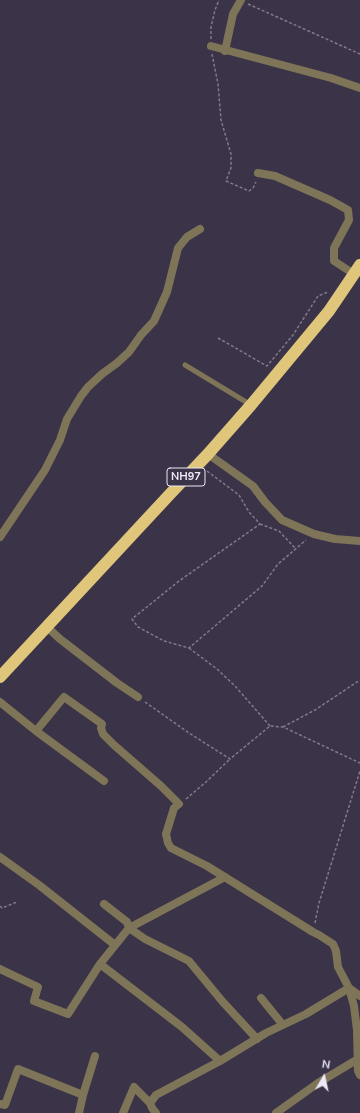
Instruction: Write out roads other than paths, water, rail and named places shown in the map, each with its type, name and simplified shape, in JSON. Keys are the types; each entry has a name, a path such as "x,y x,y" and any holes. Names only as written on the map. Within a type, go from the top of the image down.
{"highway":[{"name":"NH97","path":"0,678 199,464 251,405 330,311 357,270"}],"street":[{"path":"225,50 234,14 241,0"},
{"path":"211,46 331,78 360,88"},
{"path":"258,173 275,176 330,200 348,210 349,220 334,248 334,261 357,270"},
{"path":"0,537 45,470 60,440 67,419 81,396 102,374 129,352 141,335 154,321 167,292 178,248 187,237 200,228"},
{"path":"208,454 253,486 265,502 282,520 314,534 335,539 360,541"},
{"path":"47,627 65,643 138,698"},
{"path":"36,731 64,697 102,724 101,728 103,734 179,804 174,808 166,834 171,848 207,866 333,944 336,951 338,967 349,988 354,1006 357,1030 358,1071 360,1075"},
{"path":"0,702 36,731 104,781"},
{"path":"0,857 39,885 115,945"},
{"path":"0,969 38,987 34,1001 68,1014 100,964 129,928 225,877"},
{"path":"104,904 127,922 129,928 145,939 189,961 222,1001 257,1039"},
{"path":"100,964 182,1027 220,1061"},
{"path":"349,988 360,996"},
{"path":"150,1103 156,1095 220,1061 257,1039 306,1014 349,988"},
{"path":"261,998 283,1025"},
{"path":"79,1113 95,1056"},
{"path":"276,1113 318,1083 358,1059"},
{"path":"0,1104 5,1105 18,1069 83,1095"},
{"path":"123,1113 134,1087 150,1103 156,1113"}],"lane":[{"path":"185,365 251,405"}]}
